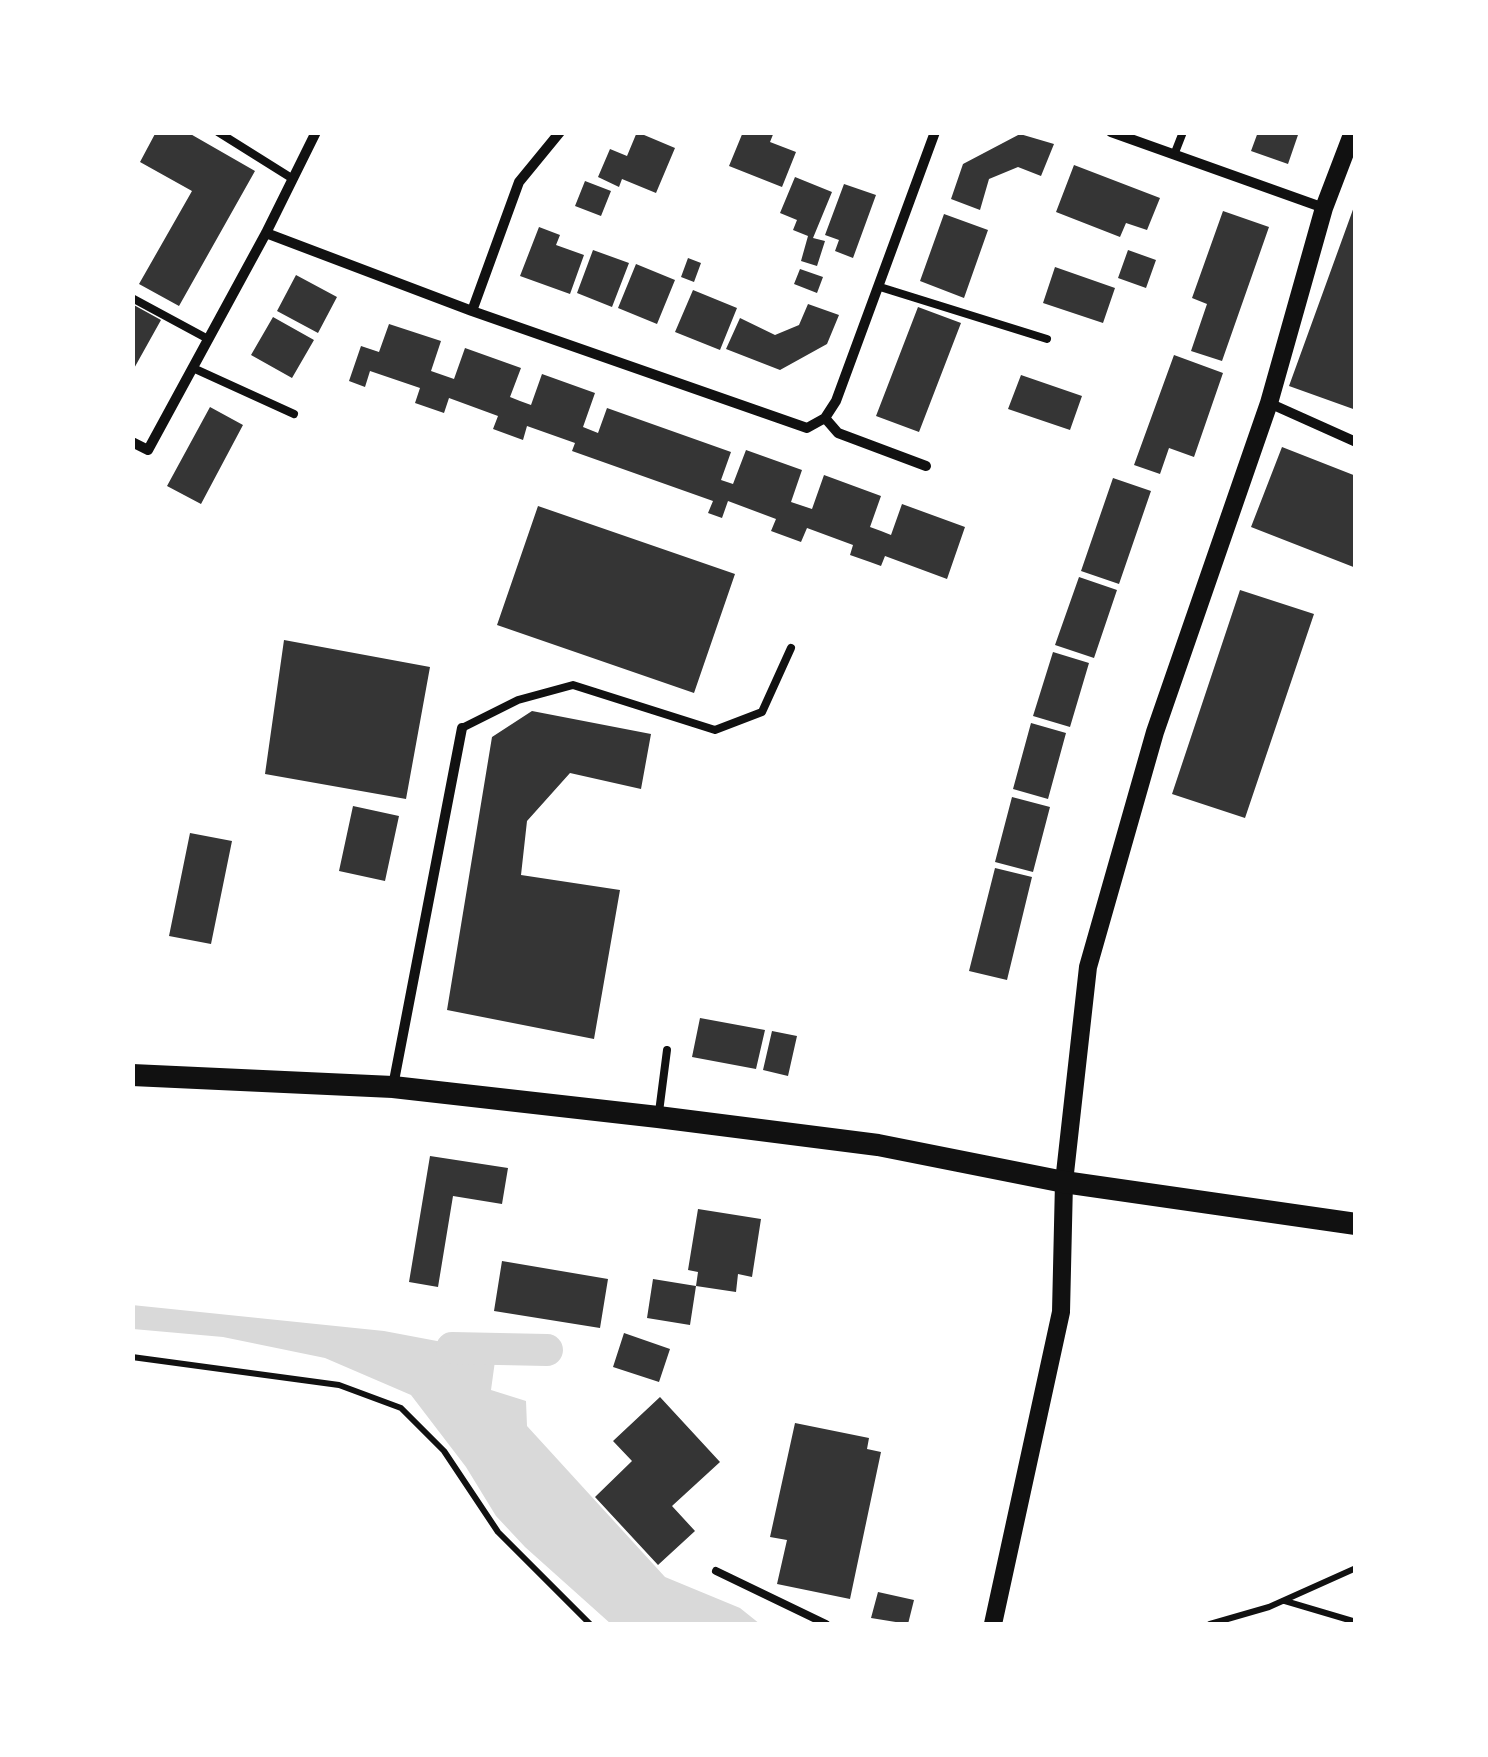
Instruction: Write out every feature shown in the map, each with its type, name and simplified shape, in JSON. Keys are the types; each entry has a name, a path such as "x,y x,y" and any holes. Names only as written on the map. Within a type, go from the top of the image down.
{"highway":[{"path":"132,1075 393,1087 658,1117 878,1144 1064,1182 1356,1224"}],"street":[{"path":"132,442 148,450 316,132"},
{"path":"472,310 519,182 560,132"},
{"path":"266,233 807,428 825,418 836,401 935,132"},
{"path":"1111,132 1324,208"},
{"path":"993,1624 1061,1312 1064,1182 1088,967 1155,732 1269,403 1324,208 1353,132"},
{"path":"1269,403 1356,442"},
{"path":"825,418 838,432 926,466"},
{"path":"393,1087 462,728"}],"lane":[{"path":"218,132 293,179"},
{"path":"1174,155 1183,132"},
{"path":"880,287 1046,338"},
{"path":"132,298 208,339"},
{"path":"193,368 294,414"},
{"path":"462,728 518,700 573,685 715,730 762,712 790,648"},
{"path":"658,1117 667,1050"},
{"path":"716,1571 826,1624"}],"path":[{"path":"132,1358 339,1385 400,1408 444,1451 498,1532 590,1624"},
{"path":"1210,1624 1283,1601 1356,1568"},
{"path":"1283,1601 1356,1622"}],"shaded area":[{"path":"132,1305 384,1331 474,1348 547,1350 501,1352 495,1361 491,1390 526,1401 527,1426 665,1577 740,1608 760,1624 611,1624 496,1516 466,1467 411,1395 325,1358 223,1337 133,1329"}],"building":[{"path":"156,132 187,132 255,171 179,306 139,284 192,191 140,162"},
{"path":"637,132 675,148 656,193 622,179 619,187 598,177 610,149 627,156"},
{"path":"743,132 774,132 770,142 796,152 782,187 729,166"},
{"path":"1258,132 1299,132 1288,164 1251,151"},
{"path":"1020,134 1054,144 1041,176 1018,167 989,179 980,210 951,199 963,164"},
{"path":"1074,165 1160,198 1147,230 1126,223 1120,237 1056,212"},
{"path":"795,177 832,192 813,238 825,241 817,266 801,261 808,236 793,230 797,220 780,213"},
{"path":"585,181 611,191 601,216 575,206"},
{"path":"844,184 876,195 853,258 835,251 839,240 825,235"},
{"path":"1356,204 1356,410 1289,386"},
{"path":"1223,211 1269,227 1222,361 1191,351 1207,304 1192,298"},
{"path":"944,214 988,230 964,298 920,281"},
{"path":"539,227 560,235 556,245 584,255 570,294 520,276"},
{"path":"593,250 629,263 612,307 577,293"},
{"path":"1128,250 1156,260 1146,288 1118,278"},
{"path":"688,258 701,263 694,282 681,277"},
{"path":"636,264 675,280 657,324 618,308"},
{"path":"1055,267 1115,288 1103,323 1043,303"},
{"path":"800,269 823,277 817,293 794,284"},
{"path":"296,275 337,297 318,333 277,311"},
{"path":"693,290 737,308 720,350 675,332"},
{"path":"132,304 161,320 132,372"},
{"path":"808,304 839,315 827,344 780,370 726,349 740,318 775,335 799,325"},
{"path":"918,307 961,323 919,432 876,416"},
{"path":"273,317 314,340 292,378 251,355"},
{"path":"389,324 441,341 431,371 454,379 465,348 521,368 510,397 531,405 542,374 595,393 583,427 598,433 607,408 731,452 721,480 733,484 746,450 802,470 791,502 812,509 824,475 881,496 870,527 891,535 902,504 965,527 947,579 885,556 881,566 850,555 853,545 807,528 801,542 771,531 776,519 728,501 722,518 708,513 713,501 572,451 575,443 527,426 523,440 493,429 498,416 449,398 444,413 415,403 420,388 370,371 365,387 349,381 361,346 379,352"},
{"path":"1174,355 1223,373 1194,457 1169,448 1160,474 1134,465"},
{"path":"1021,375 1082,396 1070,430 1008,409"},
{"path":"210,407 243,425 201,504 167,486"},
{"path":"1282,447 1356,476 1356,568 1251,527"},
{"path":"1113,478 1151,491 1119,584 1081,571"},
{"path":"538,506 735,574 694,693 497,625"},
{"path":"1079,577 1117,590 1094,658 1055,645"},
{"path":"1240,590 1314,614 1245,818 1172,794"},
{"path":"284,640 430,667 406,799 265,774"},
{"path":"1053,652 1089,663 1070,727 1033,716"},
{"path":"532,711 651,734 641,789 570,773 527,821 521,875 620,890 594,1039 447,1010 492,737"},
{"path":"1031,723 1066,733 1048,799 1013,789"},
{"path":"1012,797 1050,807 1033,872 995,862"},
{"path":"353,806 399,816 385,881 339,871"},
{"path":"190,833 232,841 211,944 169,936"},
{"path":"995,868 1032,877 1007,980 969,971"},
{"path":"700,1018 765,1030 756,1069 692,1057"},
{"path":"772,1031 797,1036 788,1076 763,1070"},
{"path":"430,1156 508,1168 502,1204 453,1196 438,1287 409,1282"},
{"path":"698,1209 761,1219 752,1277 738,1274 736,1292 696,1286 698,1272 688,1270"},
{"path":"502,1261 608,1279 600,1328 494,1311"},
{"path":"653,1279 696,1286 690,1325 647,1318"},
{"path":"624,1333 670,1349 659,1382 613,1367"},
{"path":"660,1397 720,1462 672,1506 695,1531 658,1565 595,1497 632,1461 613,1441"},
{"path":"795,1423 869,1438 867,1449 881,1452 850,1599 777,1584 787,1540 770,1537"},
{"path":"878,1592 914,1600 908,1624 871,1618"}],"waterway":[{"path":"452,1348 547,1350"}]}
